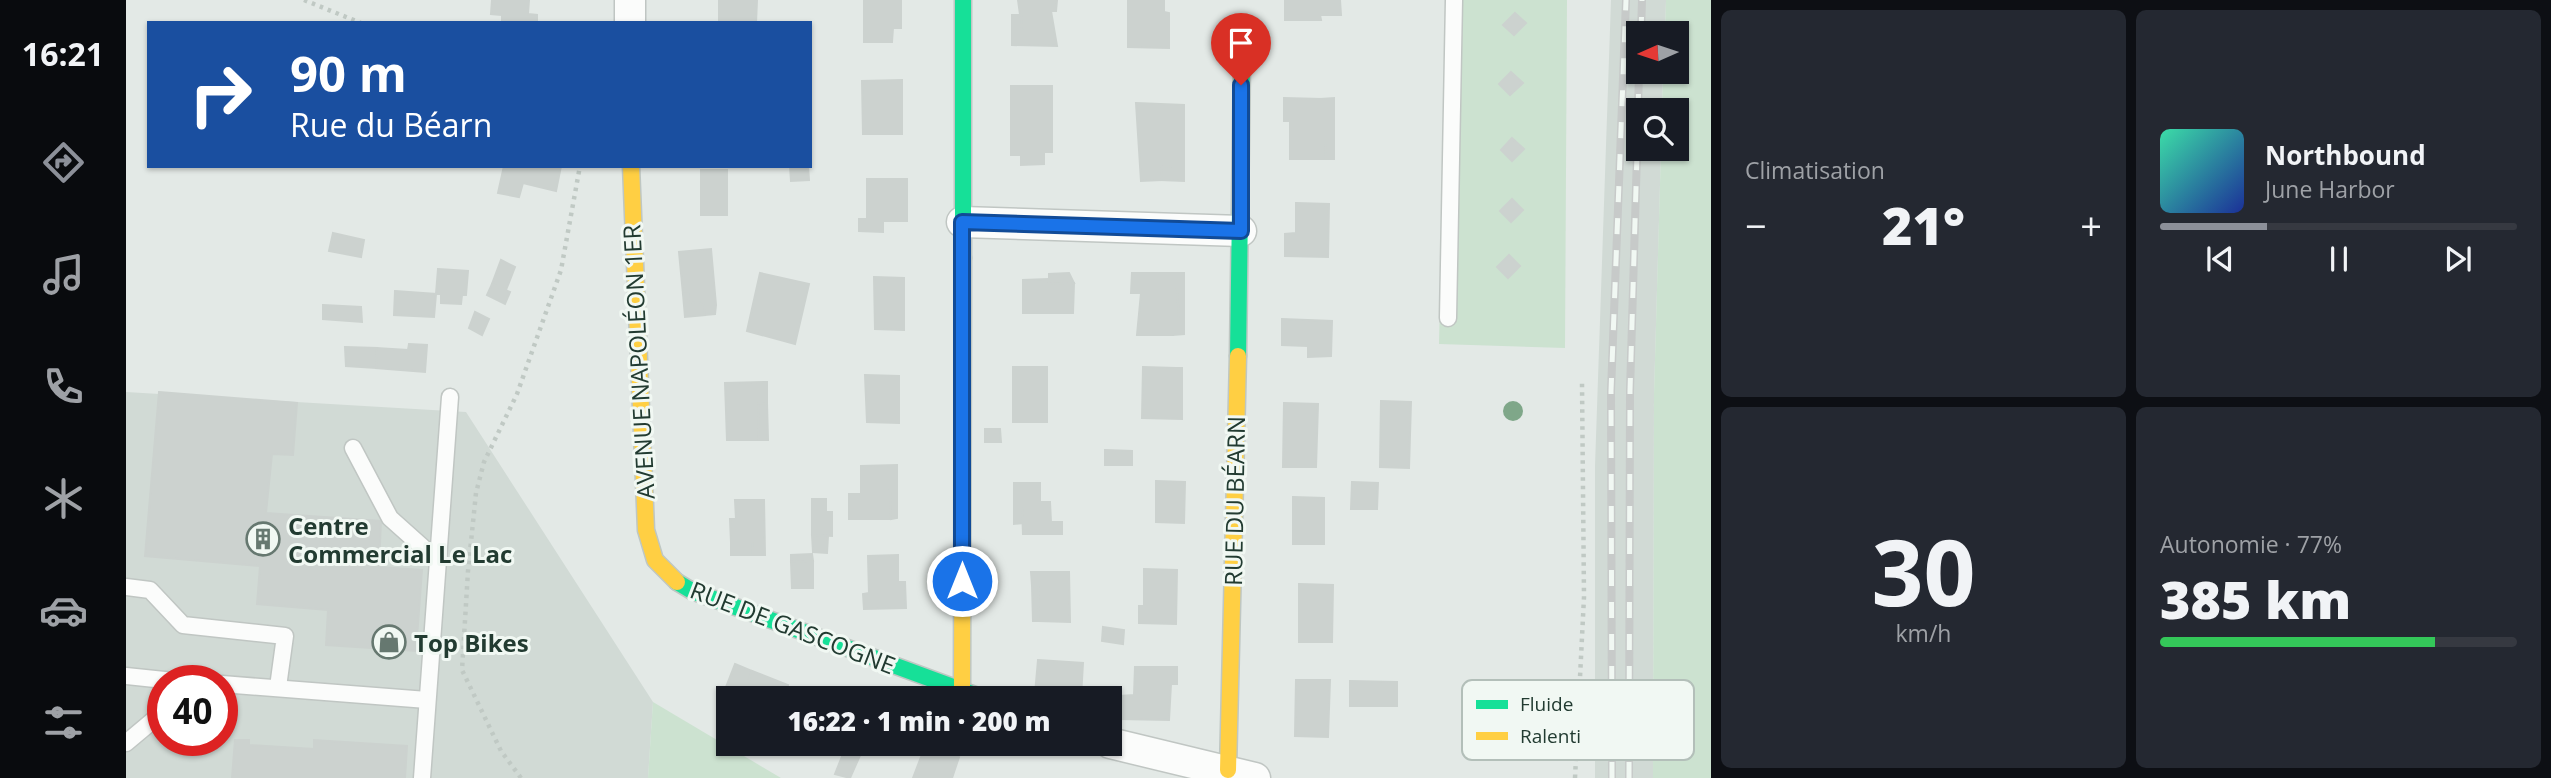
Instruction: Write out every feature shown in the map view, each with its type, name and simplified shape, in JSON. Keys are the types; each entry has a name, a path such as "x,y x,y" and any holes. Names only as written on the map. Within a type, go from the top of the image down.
{"street":[{"path":"630,0 630,21"},
{"path":"962,686 963,0"},
{"name":"RUE DU BÉARN","path":"1242,61 1242,774"},
{"name":"AVENUE NAPOLÉON 1ER","path":"631,168 646,530 651,557"},
{"path":"962,222 1241,231"},
{"name":"RUE DE GASCOGNE","path":"651,557 664,576 692,591 948,686"},
{"path":"1122,746 1242,774"}],"lane":[{"path":"1448,318 1454,0"},
{"path":"422,778 450,397"},
{"path":"353,448 390,518 437,560"},
{"path":"126,587 150,590 183,625 285,636 278,687"},
{"path":"126,676 147,678"},
{"path":"238,685 427,700"},
{"path":"126,743 147,725"}],"path":[{"path":"304,0 356,21"},
{"path":"521,778 501,751 462,670 468,571 476,493 484,462 517,394 561,270 580,168"},
{"path":"1580,680 1584,597 1581,383"},
{"path":"1575,778 1576,760"}],"shaded area":[{"path":"1611,0 1666,0 1665,21 1626,21 1626,84 1663,84 1662,98 1626,98 1626,161 1661,161 1654,394 1653,680 1595,680 1595,466"},
{"path":"126,392 466,412 653,702 648,778 126,778"},
{"path":"1595,760 1653,760 1653,778 1595,778"}],"green space":[{"path":"1447,0 1567,0 1565,348 1439,344"},
{"path":"1666,0 1711,0 1711,778 1653,778 1653,760 1694,760 1694,680 1653,680 1654,394 1661,161 1689,161 1689,98 1662,98 1663,84 1689,84 1689,21 1665,21"},
{"path":"653,702 716,739 716,756 744,756 781,778 648,778"}],"building":[{"path":"492,0 529,0 528,14 537,15 537,21 502,21 502,15 491,14"},
{"path":"719,0 749,0 749,21 719,21"},
{"path":"749,0 757,0 756,21 749,21"},
{"path":"864,0 901,0 901,28 893,28 892,42 864,42"},
{"path":"1018,0 1057,0 1056,11 1051,11 1057,46 1012,45 1012,29 1022,29"},
{"path":"1128,0 1164,0 1164,12 1169,13 1169,48 1128,47"},
{"path":"1285,0 1340,0 1341,15 1320,15 1321,20 1285,20"},
{"path":"1515,13 1526,23 1514,35 1503,25"},
{"path":"1012,15 1021,15 1022,29 1012,29"},
{"path":"1511,72 1523,83 1510,95 1499,84"},
{"path":"902,80 902,95 894,95 894,134 863,134 862,81"},
{"path":"1011,86 1052,86 1052,120 1044,120 1044,164 1021,165 1021,155 1011,155"},
{"path":"894,95 902,95 902,134 894,134"},
{"path":"1284,98 1321,99 1321,141 1325,141 1326,159 1290,159 1290,121 1284,121"},
{"path":"1334,98 1334,159 1326,159 1325,141 1321,141 1321,99"},
{"path":"1136,103 1184,105 1184,126 1175,126 1175,166 1162,167 1161,180 1141,181"},
{"path":"1044,120 1052,120 1052,152 1044,152"},
{"path":"1175,126 1184,126 1184,181 1161,180 1162,167 1175,166"},
{"path":"1512,138 1524,149 1512,161 1501,150"},
{"path":"504,168 561,168 556,191 523,183 519,197 498,193"},
{"path":"790,168 808,168 809,180 791,181"},
{"path":"701,170 727,170 727,215 701,215"},
{"path":"867,179 907,179 907,221 883,221 883,232 859,231 859,219 867,219"},
{"path":"1512,199 1523,210 1511,222 1500,211"},
{"path":"1296,203 1329,204 1328,257 1285,256 1285,234 1296,233"},
{"path":"333,233 364,240 361,257 329,251"},
{"path":"711,249 716,305 715,314 705,315 704,306 699,302 689,303 688,293 683,294 679,252"},
{"path":"1509,255 1520,266 1508,278 1497,267"},
{"path":"501,260 515,267 506,290 492,284"},
{"path":"438,269 468,271 466,295 462,295 461,304 441,303 441,294 436,294"},
{"path":"760,273 809,284 795,344 747,331"},
{"path":"1069,273 1074,283 1049,284 1049,274"},
{"path":"1132,273 1184,273 1184,289 1177,289 1179,318 1173,318 1173,335 1137,335 1141,293 1131,293"},
{"path":"874,277 904,278 904,286 898,286 898,315 904,315 904,330 875,329"},
{"path":"1048,279 1049,284 1074,283 1073,313 1023,313 1023,280"},
{"path":"492,284 510,292 505,304 487,295"},
{"path":"898,286 904,286 904,315 898,315"},
{"path":"1177,289 1184,289 1184,334 1173,335 1173,318 1179,318"},
{"path":"395,291 436,294 434,317 394,315"},
{"path":"688,293 689,303 699,302 704,306 705,315 685,317 683,294"},
{"path":"323,305 361,307 362,322 323,319"},
{"path":"475,312 489,319 482,335 469,328"},
{"path":"1282,319 1332,321 1331,356 1308,357 1308,346 1282,345"},
{"path":"409,344 427,345 425,372 376,368 377,348 408,350"},
{"path":"345,347 377,348 376,368 346,366"},
{"path":"1013,367 1047,367 1047,422 1013,422"},
{"path":"1143,367 1175,368 1175,401 1182,401 1182,419 1142,418"},
{"path":"1175,368 1182,368 1182,401 1175,401"},
{"path":"865,375 899,376 899,423 867,422"},
{"path":"767,382 767,403 758,404 759,440 727,440 725,383"},
{"name":"Centre Commercial Le Lac","path":"159,392 297,403 293,455 272,454 266,513 381,521 379,567 422,570 416,651 326,645 328,610 257,604 260,566 145,556"},
{"path":"1381,401 1411,402 1409,468 1380,467"},
{"path":"767,403 768,440 759,440 758,404"},
{"path":"1284,403 1318,404 1316,467 1283,467"},
{"path":"985,429 1000,429 1001,442 985,442"},
{"path":"1105,450 1132,451 1132,465 1105,465"},
{"path":"897,465 897,490 890,490 891,519 861,519 861,466"},
{"path":"1156,481 1185,482 1184,523 1156,522"},
{"path":"1352,482 1378,483 1377,509 1351,509"},
{"path":"1014,483 1040,483 1040,502 1050,502 1051,522 1062,522 1062,534 1023,534 1022,508 1014,508"},
{"path":"890,490 897,490 897,518 891,519"},
{"path":"849,494 861,494 861,519 849,519"},
{"path":"1293,497 1324,498 1324,544 1293,544"},
{"path":"812,499 826,499 826,512 832,512 832,536 812,535"},
{"path":"735,500 764,500 765,555 753,555 752,542 731,542 730,519 736,519"},
{"path":"1014,508 1022,508 1023,523 1014,524"},
{"path":"812,535 828,536 827,553 813,552"},
{"path":"731,542 752,542 753,555 731,555"},
{"path":"812,554 813,561 791,562 791,555"},
{"path":"898,555 898,582 905,582 906,608 864,609 863,594 869,593 868,556"},
{"path":"813,561 813,588 792,588 791,562"},
{"path":"1144,569 1177,570 1176,624 1139,623 1139,606 1144,606"},
{"path":"1031,572 1069,572 1070,622 1039,621 1038,585 1032,585"},
{"path":"1299,584 1333,585 1332,642 1299,642"},
{"path":"1032,585 1038,585 1039,621 1033,621"},
{"path":"1103,627 1124,630 1123,644 1102,641"},
{"path":"1038,660 1083,663 1082,686 1036,686"},
{"path":"735,664 752,671 749,679 766,686 726,686"},
{"path":"1135,667 1177,667 1177,684 1171,684 1169,720 1122,719 1122,696 1134,695"},
{"path":"752,671 788,685 766,686 749,679"},
{"path":"1296,680 1330,680 1328,737 1295,736"},
{"path":"1350,681 1397,682 1397,706 1350,706"},
{"path":"238,740 249,740 249,745 314,749 314,740 407,746 405,778 232,778 234,756 238,756"},
{"path":"842,756 860,756 850,778 835,774"},
{"path":"921,756 959,757 952,778 913,778"}],"railway":[{"path":"1612,680 1611,391 1626,0"},
{"path":"1641,21 1642,0"},
{"path":"1638,98 1639,84"},
{"path":"1629,680 1630,391 1637,161"},
{"path":"1612,760 1612,778"},
{"path":"1629,760 1629,778"}],"traffic: fast":[{"path":"963,0 963,258"},
{"path":"1238,356 1242,60"},
{"path":"677,582 692,591 950,686"}],"traffic: slow":[{"path":"631,168 646,530 655,560 677,582"},
{"path":"962,686 963,258"},
{"path":"1228,770 1238,356"}],"place":[{"name":"Centre Commercial Le Lac","path":"263,539"},
{"name":"Top Bikes","path":"389,642"}],"route":[{"path":"962,581 962,222 1241,231 1241,85"}]}
